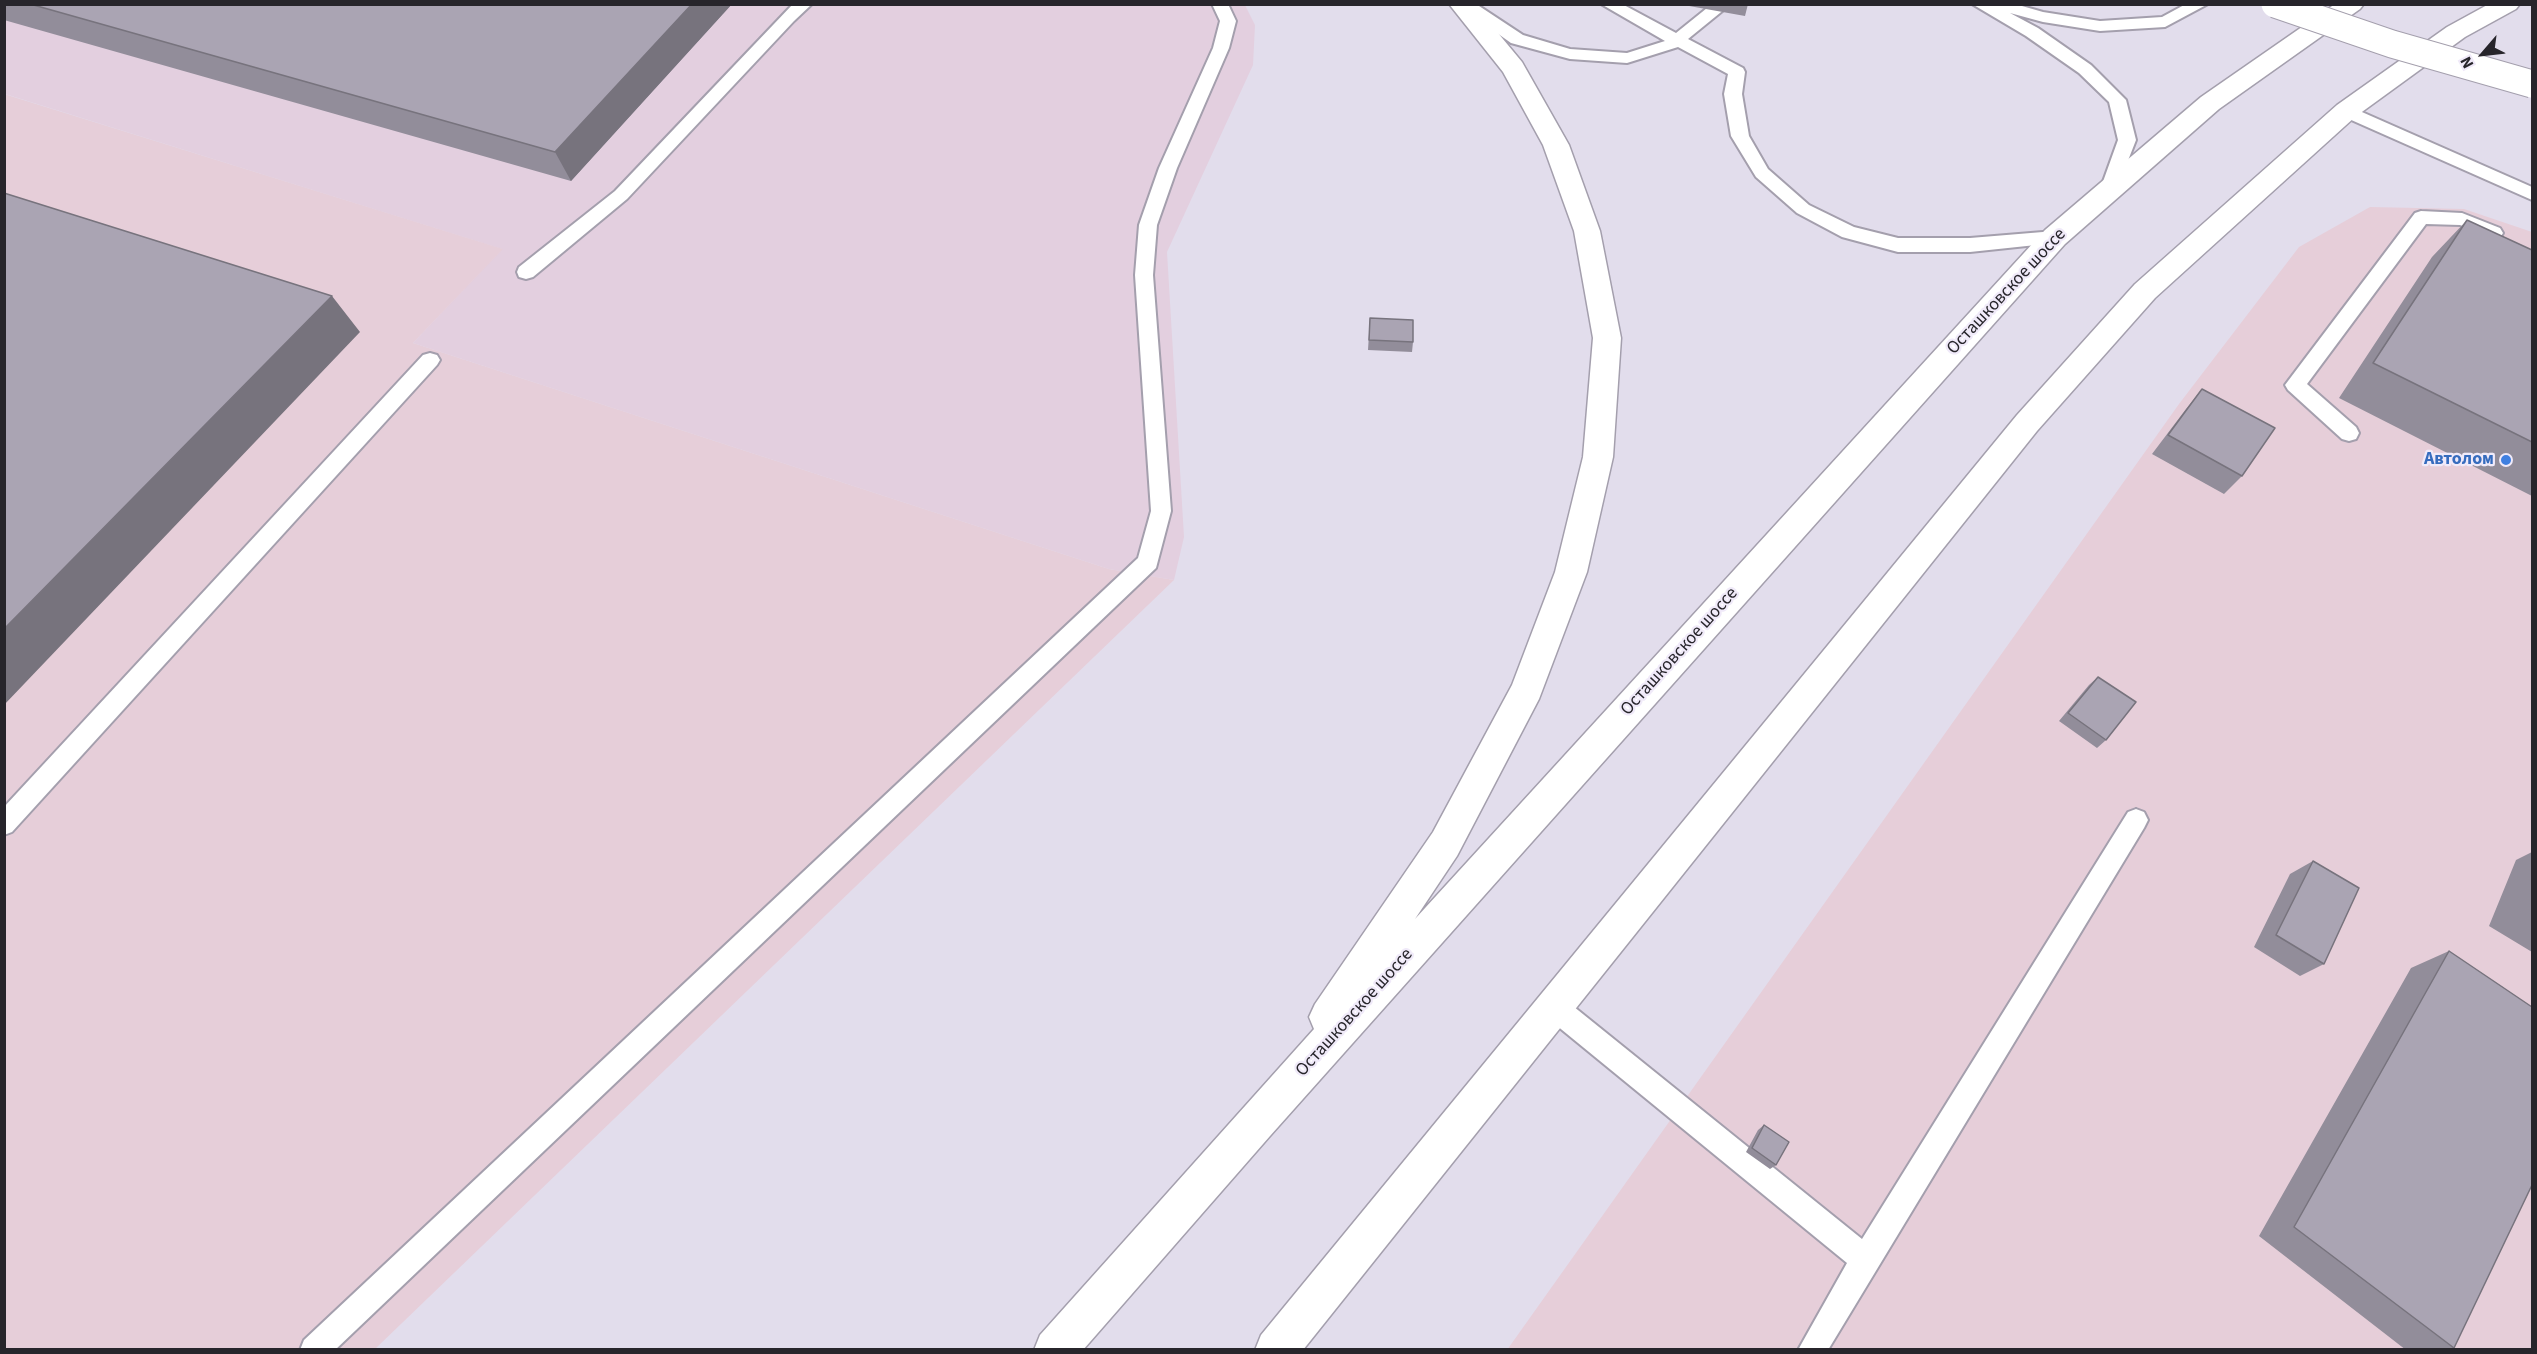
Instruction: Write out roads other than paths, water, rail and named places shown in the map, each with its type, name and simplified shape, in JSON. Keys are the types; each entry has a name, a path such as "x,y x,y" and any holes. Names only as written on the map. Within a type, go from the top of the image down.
{"main road":[{"path":"1256,1122 1445,844 1527,689 1571,572 1599,457 1606,338 1587,231 1550,136 1513,68 1462,4"},
{"path":"2275,4 2392,44 2532,84"},
{"name":"Осташковское шоссе","path":"1055,1350 1256,1122 2055,237 2210,103 2352,4"},
{"path":"1276,1350 2027,423 2145,291 2346,111 2456,32 2508,4"}],"lane":[{"path":"526,272 621,195 788,17 804,4"},
{"path":"314,1350 1148,562 1161,511 1144,275 1148,225 1168,168 1221,48 1228,21 1220,4"},
{"path":"1462,4 1517,39 1570,54 1627,58 1670,46 1723,4"},
{"path":"1609,4 1737,72 1733,94 1740,136 1762,173 1803,209 1848,231 1899,245 1970,245 2055,237"},
{"path":"1980,4 2032,32 2085,69 2117,100 2127,140 2109,189"},
{"path":"1994,4 2043,17 2100,26 2165,22 2200,4"},
{"path":"2346,111 2532,194"},
{"path":"2349,433 2295,385 2421,217 2462,219 2515,242"},
{"path":"4,824 430,360"},
{"path":"1812,1350 2136,820"},
{"path":"1554,1007 1865,1260"}],"place":[{"name":"Автолом","path":"2506,460"}]}
